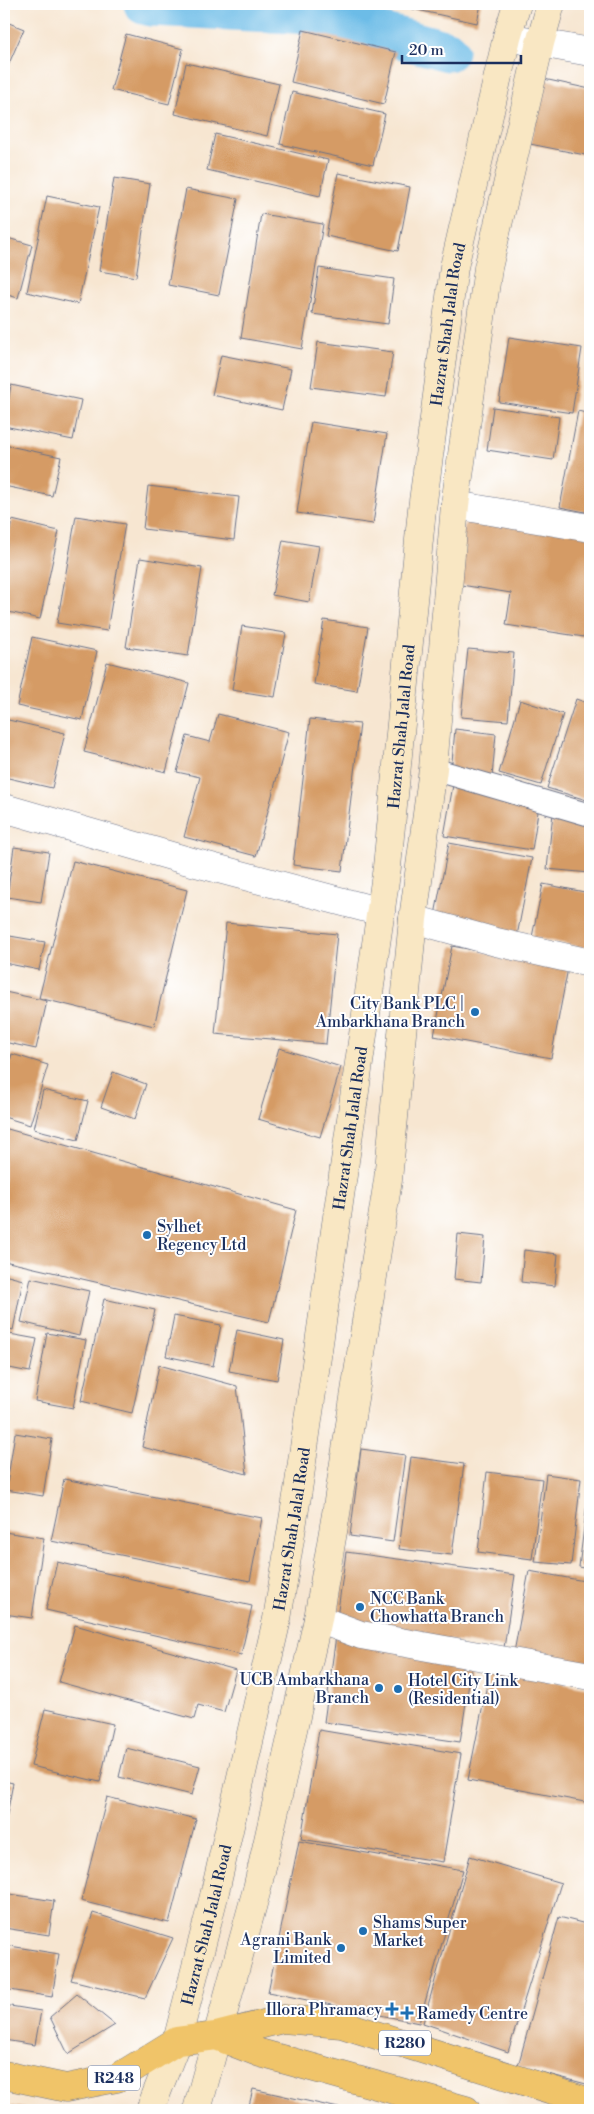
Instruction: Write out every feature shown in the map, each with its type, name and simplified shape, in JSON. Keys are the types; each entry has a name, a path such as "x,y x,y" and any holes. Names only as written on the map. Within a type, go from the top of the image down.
{"main road":[{"name":"Hazrat Shah Jalal Road","path":"150,2110 177,2041 214,1896 277,1618 298,1490 387,867 422,510 454,267 507,37 517,4"},
{"name":"Hazrat Shah Jalal Road","path":"197,2110 257,1889 318,1619 388,1180 413,919 433,769 455,504 488,268 540,43 551,4"},
{"name":"R280","path":"216,2036 283,2019 342,2024 590,2102"},
{"name":"R248","path":"4,2075 66,2088 117,2078 177,2041 216,2036"},
{"path":"216,2036 260,2053 466,2110"}],"street":[{"path":"507,37 590,52"},
{"path":"455,504 590,528"},
{"path":"4,808 185,860 381,912"},
{"path":"413,919 496,942 590,963"},
{"path":"318,1619 362,1635 590,1676"}],"lane":[{"path":"433,769 590,815"}],"building":[{"path":"390,4 481,4 477,23"},
{"path":"4,21 24,29 4,75"},
{"path":"303,30 396,52 384,104 291,82"},
{"path":"126,34 183,49 169,104 111,90"},
{"path":"186,63 279,84 267,136 175,114"},
{"path":"544,79 590,89 590,156 530,144"},
{"path":"292,92 385,114 373,165 280,144"},
{"path":"215,134 328,160 320,196 207,170"},
{"path":"338,173 410,187 398,251 326,236"},
{"path":"114,178 150,184 136,277 99,271"},
{"path":"186,189 238,199 219,295 168,285"},
{"path":"47,196 99,207 78,304 27,292"},
{"path":"261,214 323,224 302,349 241,338"},
{"path":"4,237 32,245 18,298 4,294"},
{"path":"319,268 394,279 388,324 312,314"},
{"path":"509,337 582,348 572,413 499,402"},
{"path":"318,342 393,352 386,397 311,387"},
{"path":"221,355 291,369 282,410 212,395"},
{"path":"11,385 81,400 73,440 4,426"},
{"path":"493,407 559,417 553,460 487,450"},
{"path":"578,411 590,414 590,513 560,507"},
{"path":"311,422 387,434 373,524 297,513"},
{"path":"4,445 61,457 52,496 4,486"},
{"path":"148,486 239,497 234,540 143,529"},
{"path":"466,515 590,534 590,597 584,637 506,625 511,593 455,584"},
{"path":"76,516 125,524 107,631 57,623"},
{"path":"12,520 59,531 40,619 4,611 4,558"},
{"path":"283,540 319,546 309,602 272,595"},
{"path":"140,558 202,568 188,656 126,647"},
{"path":"324,620 368,627 357,691 314,684"},
{"path":"242,626 286,633 275,697 232,690"},
{"path":"32,637 97,651 82,720 17,706"},
{"path":"468,649 514,653 508,721 461,717"},
{"path":"107,662 189,683 166,772 84,752"},
{"path":"576,699 590,704 590,801 547,788"},
{"path":"520,700 563,714 541,785 499,773"},
{"path":"218,714 289,732 256,856 184,837 200,777 177,772 187,736 210,742"},
{"path":"4,719 65,733 52,788 4,777"},
{"path":"310,719 360,724 342,871 293,865"},
{"path":"455,729 496,734 492,777 451,773"},
{"path":"453,785 540,799 532,850 444,836"},
{"path":"553,813 590,818 590,873 547,869"},
{"path":"449,843 532,858 517,936 434,920"},
{"path":"14,847 49,852 41,902 7,897"},
{"path":"73,861 187,890 154,1026 39,998"},
{"path":"543,884 590,893 590,949 532,937"},
{"path":"226,923 337,934 326,1044 215,1034"},
{"path":"4,935 45,942 39,970 4,963"},
{"path":"452,946 568,968 551,1058 434,1036"},
{"path":"5,992 47,1001 36,1049 4,1042"},
{"path":"279,1048 341,1067 320,1137 258,1119"},
{"path":"12,1054 48,1065 30,1125 4,1117 4,1081"},
{"path":"113,1072 146,1084 135,1119 101,1107"},
{"path":"43,1090 88,1101 78,1140 34,1129"},
{"name":"Sylhet Regency Ltd","path":"4,1128 296,1210 269,1322 4,1261"},
{"path":"458,1234 485,1237 481,1282 454,1279"},
{"path":"524,1250 558,1254 555,1286 521,1282"},
{"path":"4,1275 23,1280 13,1330 4,1327"},
{"path":"31,1278 89,1291 79,1336 21,1322"},
{"path":"104,1299 155,1310 132,1413 81,1401"},
{"path":"174,1316 221,1325 213,1366 166,1356"},
{"path":"237,1330 284,1340 277,1380 229,1371"},
{"path":"4,1333 37,1339 30,1372 4,1367"},
{"path":"47,1333 86,1340 73,1408 35,1401"},
{"path":"159,1365 237,1386 247,1474 142,1447"},
{"path":"15,1433 52,1439 43,1496 6,1490"},
{"path":"361,1449 405,1455 393,1542 350,1536"},
{"path":"411,1457 464,1464 452,1555 399,1549"},
{"path":"487,1472 542,1479 532,1559 478,1552"},
{"path":"546,1474 581,1479 571,1565 535,1562"},
{"path":"64,1479 262,1518 250,1581 51,1541"},
{"path":"590,1487 590,1569 579,1567"},
{"path":"4,1532 44,1538 32,1618 4,1614"},
{"path":"346,1552 515,1575 504,1648 336,1625"},
{"path":"57,1562 252,1606 241,1655 46,1610"},
{"path":"529,1571 590,1582 590,1672 513,1658"},
{"path":"75,1625 236,1670 224,1712 198,1705 194,1719 59,1682"},
{"name":"Hotel City Link (Residential)","path":"336,1636 473,1657 460,1742 324,1722"},
{"path":"490,1669 590,1688 590,1803 468,1780"},
{"path":"45,1709 113,1724 100,1782 31,1766"},
{"path":"319,1730 461,1754 443,1862 301,1839"},
{"path":"126,1748 200,1766 192,1795 119,1777"},
{"path":"4,1781 13,1783 5,1825 4,1824"},
{"path":"107,1797 196,1819 169,1923 81,1901"},
{"name":"Shams Super Market","path":"299,1841 463,1870 419,2023 268,1992"},
{"path":"470,1856 561,1883 508,2052 423,2023"},
{"path":"4,1893 54,1901 49,1935 4,1928"},
{"path":"93,1913 173,1938 145,1998 71,1980"},
{"path":"559,1917 590,1925 590,2085 518,2066"},
{"path":"4,1945 59,1954 52,1997 4,1989"},
{"path":"77,1994 115,2025 68,2054 50,2017"},
{"path":"4,2005 41,2011 35,2045 4,2040"},
{"path":"253,2089 343,2109 343,2110 248,2110"},
{"path":"4,2105 29,2109 29,2110 4,2110"}],"waterway":[{"path":"144,4 152,6 311,14 448,51"}],"place":[{"name":"City Bank PLC | Ambarkhana Branch","path":"475,1012"},
{"name":"Sylhet Regency Ltd","path":"147,1235"},
{"name":"NCC Bank Chowhatta Branch","path":"360,1607"},
{"name":"UCB Ambarkhana Branch","path":"379,1688"},
{"name":"Hotel City Link (Residential)","path":"398,1689"},
{"name":"Shams Super Market","path":"363,1931"},
{"name":"Agrani Bank Limited","path":"341,1948"},
{"name":"Illora Phramacy","path":"392,2009"},
{"name":"Ramedy Centre","path":"407,2013"}]}
